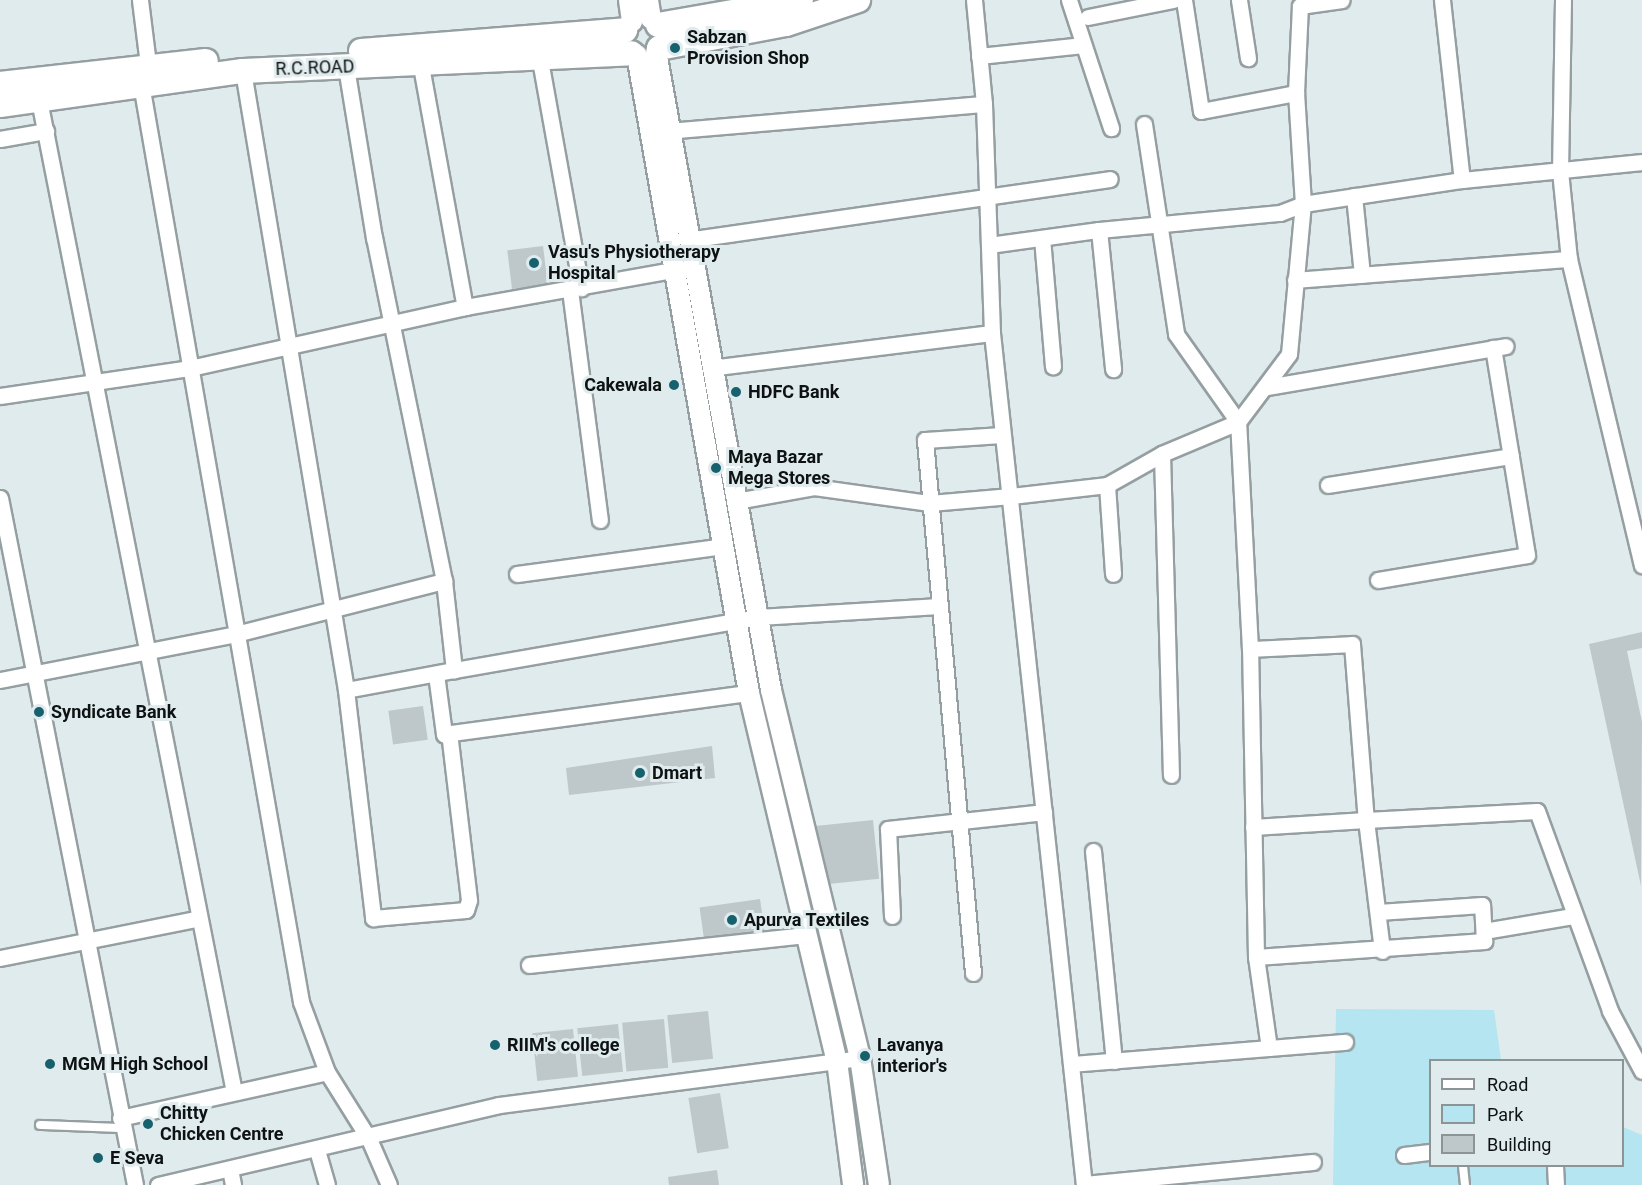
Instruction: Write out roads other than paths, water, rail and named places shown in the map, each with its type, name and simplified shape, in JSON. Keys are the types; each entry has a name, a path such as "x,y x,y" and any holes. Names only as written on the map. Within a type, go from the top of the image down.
{"main road":[{"name":"R.C.ROAD","path":"0,105 39,100 145,74 540,60 643,30 801,0"},
{"name":"R.C.ROAD","path":"0,84 145,74 643,30 786,24 858,0"}],"street":[{"path":"140,0 145,74 190,368 301,1002 327,1072 369,1139 389,1185"},
{"path":"974,0 984,104 992,333 1084,1184 1166,1180 1313,1162"},
{"path":"1069,0 1111,128"},
{"path":"1088,17 1173,0"},
{"path":"1184,0 1201,111 1296,93"},
{"path":"1239,0 1248,58"},
{"path":"736,501 813,487 930,504 1107,485 1162,454 1238,422 1267,387 1289,354 1303,204 1296,93 1299,3 1342,0"},
{"path":"1442,0 1462,180"},
{"path":"1563,0 1560,171 1569,259 1642,565"},
{"path":"643,30 668,131 710,368 758,617 860,1058 879,1185"},
{"path":"643,30 672,270 749,693 837,1061 853,1185"},
{"path":"979,56 1083,45"},
{"path":"540,60 576,289 600,520"},
{"path":"421,66 465,307"},
{"path":"346,67 392,326 444,581 454,670"},
{"path":"243,71 285,350 346,690 373,918 466,910 469,900 449,733"},
{"path":"39,100 196,919 234,1092"},
{"path":"668,131 984,104"},
{"path":"1144,124 1156,222 1176,334 1238,422 1250,649 1256,957 1269,1048"},
{"path":"0,139 46,131"},
{"path":"989,245 1156,222 1280,213 1303,204 1462,180 1642,162"},
{"path":"687,240 988,200 1110,179"},
{"path":"1354,196 1362,275"},
{"path":"1099,230 1113,369"},
{"path":"1042,238 1053,367"},
{"path":"1295,280 1569,259"},
{"path":"0,396 190,368 285,350 465,307 576,289 692,266"},
{"path":"710,368 992,333"},
{"path":"1267,387 1500,347 1511,456 1527,555 1378,580"},
{"path":"973,973 963,820 925,440 1002,435"},
{"path":"1162,454 1172,775"},
{"path":"1328,485 1511,456"},
{"path":"1107,485 1113,574"},
{"path":"0,498 37,672 84,944 135,1185"},
{"path":"517,574 723,546"},
{"path":"0,680 236,634 333,612 444,581"},
{"path":"346,690 758,617 940,606"},
{"path":"1250,649 1352,644 1366,820 1382,951"},
{"path":"436,674 444,734 749,693"},
{"path":"1253,827 1537,811 1573,916 1610,1011 1642,1071"},
{"path":"892,916 888,829 1044,812"},
{"path":"1093,851 1114,1061"},
{"path":"1256,957 1382,951 1484,941 1482,905 1378,912"},
{"path":"1484,932 1573,916"},
{"path":"0,958 84,944 196,919"},
{"path":"529,965 807,935"},
{"path":"1071,1064 1345,1042"},
{"path":"158,1185 369,1139 499,1105 860,1058"},
{"path":"121,1123 234,1092 327,1072"},
{"path":"317,1150 327,1185"},
{"path":"1404,1155 1429,1152"},
{"path":"1555,1167 1556,1185"},
{"path":"230,1169 233,1185"}],"lane":[{"path":"40,1125 121,1123"},
{"path":"1463,1167 1465,1185"}],"place":[{"name":"Sabzan Provision Shop","path":"675,48"},
{"name":"Vasu's Physiotherapy Hospital","path":"534,263"},
{"name":"Cakewala","path":"674,385"},
{"name":"HDFC Bank","path":"736,392"},
{"name":"Maya Bazar Mega Stores","path":"716,468"},
{"name":"Syndicate Bank","path":"39,712"},
{"name":"Dmart","path":"640,773"},
{"name":"Apurva Textiles","path":"732,920"},
{"name":"RIIM's college","path":"495,1045"},
{"name":"Lavanya interior's","path":"865,1056"},
{"name":"MGM High School","path":"50,1064"},
{"name":"Chitty Chicken Centre","path":"148,1124"},
{"name":"E Seva","path":"98,1158"}]}
